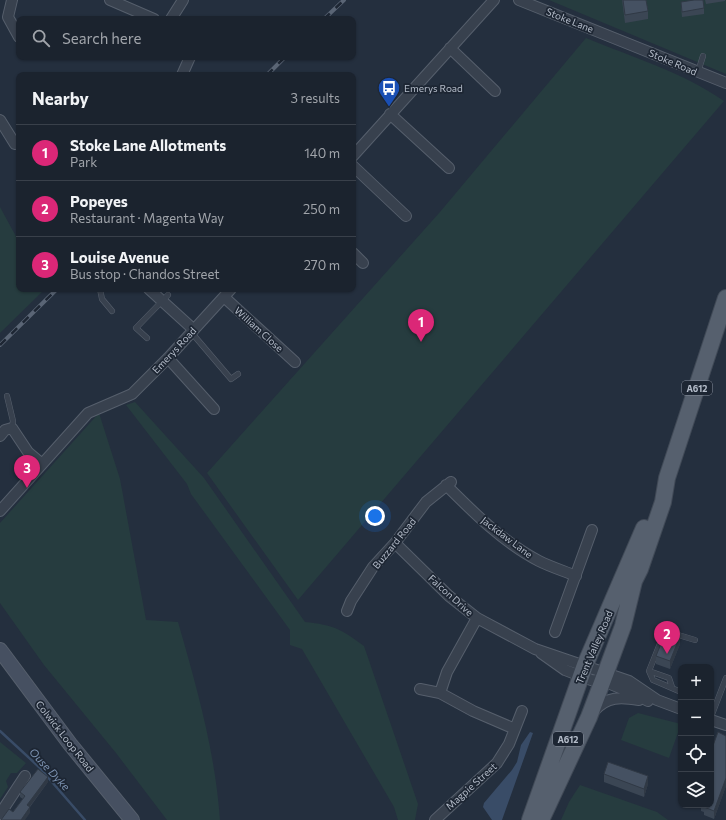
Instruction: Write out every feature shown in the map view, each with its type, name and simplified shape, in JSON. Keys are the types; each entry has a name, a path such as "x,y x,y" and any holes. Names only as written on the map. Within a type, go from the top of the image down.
{"main road":[{"name":"Trent Valley Road","path":"530,820 538,796 594,674 656,500 667,478 726,298"},
{"name":"Trent Valley Road","path":"541,820 589,717 594,674 623,626 629,596 663,502 667,478"},
{"name":"Colwick Loop Road","path":"0,650 70,744 132,820"}],"street":[{"path":"12,0 8,17 16,32"},
{"path":"110,0 147,16"},
{"path":"173,16 183,0"},
{"path":"356,153 494,0"},
{"name":"Stoke Lane","path":"519,0 621,40"},
{"name":"Stoke Road","path":"621,40 724,83"},
{"path":"450,48 495,91"},
{"path":"183,72 189,60"},
{"path":"390,114 449,168"},
{"path":"0,120 15,144"},
{"path":"356,169 406,217"},
{"path":"356,256 364,263"},
{"path":"154,292 165,298 192,331"},
{"name":"Emerys Road","path":"0,511 41,463 88,413 132,394 168,358 227,292"},
{"name":"William Close","path":"227,292 295,362"},
{"path":"168,358 214,409"},
{"path":"0,436 6,430 12,428 28,452 41,463"},
{"name":"Buzzard Road","path":"347,611 351,601 373,567 395,543 426,502 448,484"},
{"name":"Jackdaw Lane","path":"448,484 460,501 519,548 539,561 576,576"},
{"path":"555,632 592,530"},
{"name":"Falcon Drive","path":"395,543 449,596 477,618 536,648 565,670 629,681 652,700"},
{"path":"440,693 447,672 477,618"},
{"path":"420,690 440,693 473,711 515,729"},
{"path":"589,717 600,704 610,699 625,698 652,700 678,708"},
{"name":"Magpie Street","path":"435,820 494,766 506,751 522,711"},
{"path":"714,721 726,725"},
{"path":"0,814 25,776"}],"lane":[{"path":"698,72 703,56"},
{"path":"101,292 102,299 112,311"},
{"path":"147,338 136,328 165,298"},
{"path":"192,331 231,379 238,374"},
{"path":"7,396 13,421 12,428"},
{"path":"678,690 653,680 649,671 665,631 695,640"},
{"path":"714,709 726,678"}],"green space":[{"path":"549,0 726,0 726,74"},
{"path":"586,38 674,73 724,101 298,600 207,473 440,212"},
{"path":"0,207 16,236 16,292 42,292 0,333"},
{"path":"135,402 204,478 305,622 330,626 343,632 364,646 418,804 415,820 398,820 394,807 302,649 290,645 290,630 191,494 187,484 126,405"},
{"path":"99,413 120,479 146,620 178,622 210,744 218,794 220,820 167,820 116,753 44,665 0,603 0,523"},
{"path":"638,713 678,723 678,732 669,758 621,740 629,718"},
{"path":"0,742 26,763 17,773 11,773 6,781 8,787 0,799"},
{"path":"580,785 657,812 668,820 561,820 569,802"}],"water":[{"path":"530,732 533,733 502,820 492,820 483,807 484,803 512,770 517,762 521,745"}],"building":[{"path":"623,0 646,0 648,11 625,15"},
{"path":"703,0 704,8 682,12 681,2"},
{"path":"666,631 680,636 670,661 656,656"},
{"path":"718,732 726,736 726,778 714,811 706,808 714,808 714,743"},
{"path":"608,762 648,776 644,789 604,774"},
{"path":"38,769 48,777 27,805 30,807 21,820 1,820 9,809 13,812 25,796 20,792"}],"waterway":[{"name":"Ouse Dyke","path":"0,731 39,767 85,820"}],"railway":[{"path":"327,16 344,0"},
{"path":"270,72 282,60"},
{"path":"0,345 54,292"}],"place":[{"name":"Emerys Road","path":"389,108"},
{"name":"Stoke Lane Allotments","path":"421,342"},
{"name":"Louise Avenue","path":"27,488"},
{"name":"Popeyes","path":"667,654"}]}
